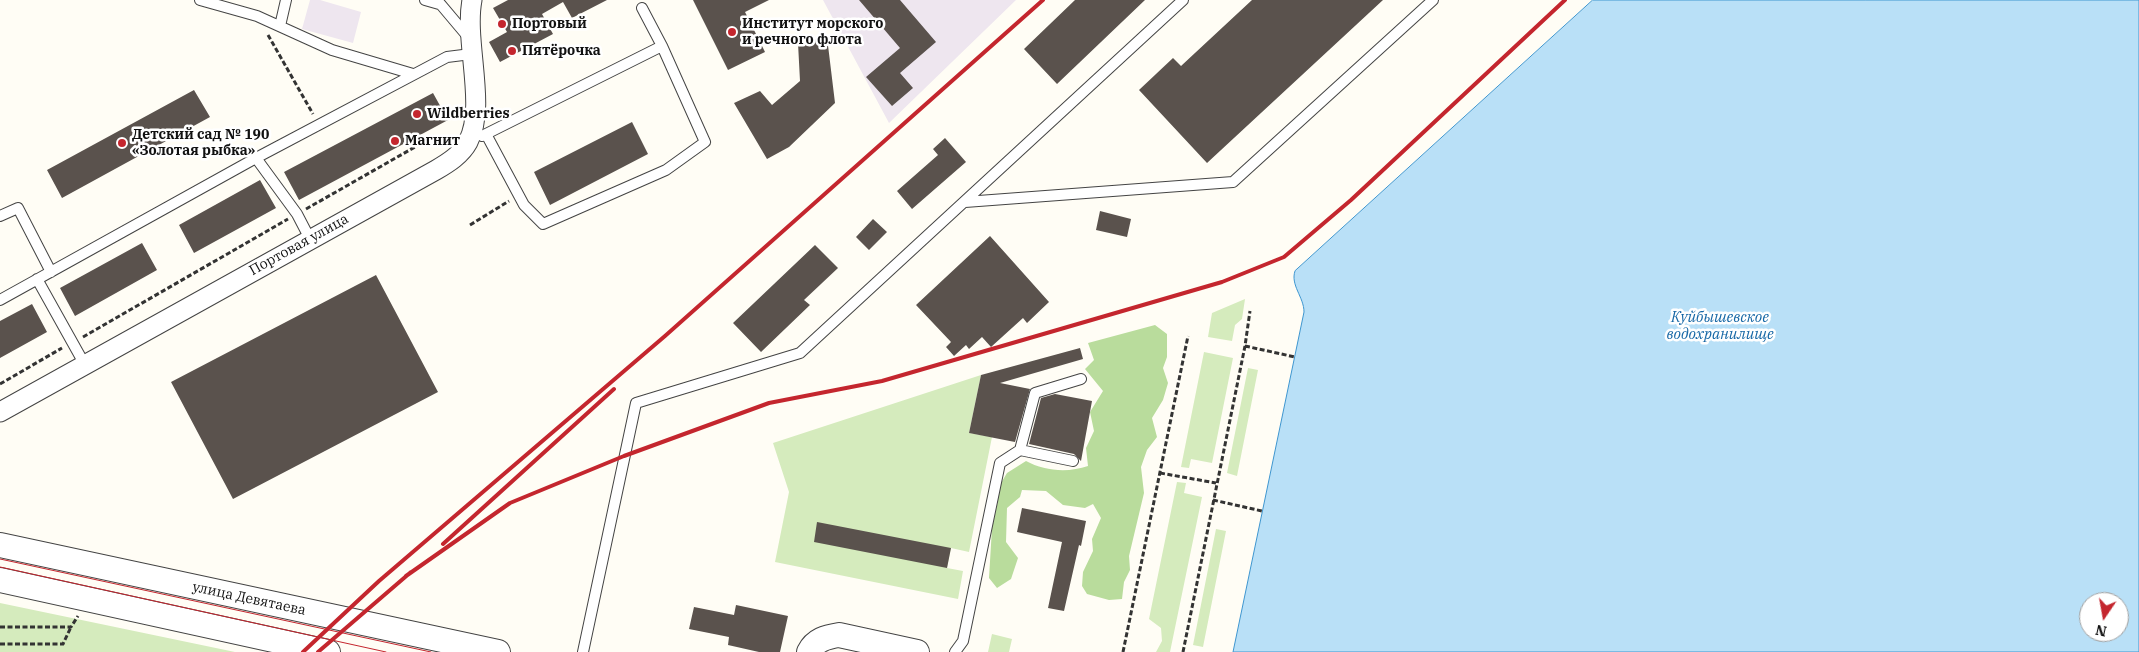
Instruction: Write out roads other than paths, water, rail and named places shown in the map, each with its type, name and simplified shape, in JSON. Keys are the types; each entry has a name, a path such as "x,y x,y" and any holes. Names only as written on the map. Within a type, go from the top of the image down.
{"street":[{"path":"468,142 475,105 469,17 472,0"},
{"name":"Портовая улица","path":"0,412 450,162 468,142"},
{"name":"улица Девятаева","path":"0,545 483,650"},
{"path":"0,580 328,652"},
{"path":"809,652 817,641 838,635 917,652"}],"lane":[{"path":"200,0 257,16 332,50 413,74"},
{"path":"280,26 286,0"},
{"path":"0,300 256,158 320,126 413,74 470,46 438,2 425,0"},
{"path":"583,652 636,402 800,353 1183,0"},
{"path":"965,202 1233,182 1433,0"},
{"path":"486,134 518,196 524,205 543,224 666,170 705,142 662,46 642,8"},
{"path":"468,142 662,46"},
{"path":"256,158 297,214 310,239"},
{"path":"0,216 18,208 50,272"},
{"path":"38,279 85,364"},
{"path":"955,652 963,640 1000,463 1020,450 1035,392 1081,379"},
{"path":"1020,450 1073,461"}],"water":[{"name":"Куйбышевское водохранилище","path":"1593,0 2139,0 2139,652 1233,652 1304,312 1294,276 1295,271"}],"tram line":[{"path":"0,559 431,652"},
{"path":"0,567 386,652"}],"railway":[{"path":"303,652 379,581 665,336 1043,0"},
{"path":"406,576 510,503 624,456 769,403 882,381 1222,282 1284,257 1351,200 1565,0"},
{"path":"443,544 614,389"},
{"path":"318,652 411,572"}],"place":[{"name":"Портовый","path":"502,24"},
{"name":"Институт морского и речного флота","path":"732,32"},
{"name":"Пятёрочка","path":"512,51"},
{"name":"Wildberries","path":"417,114"},
{"name":"Магнит","path":"395,141"},
{"name":"Детский сад № 190 «Золотая рыбка»","path":"122,143"}]}
